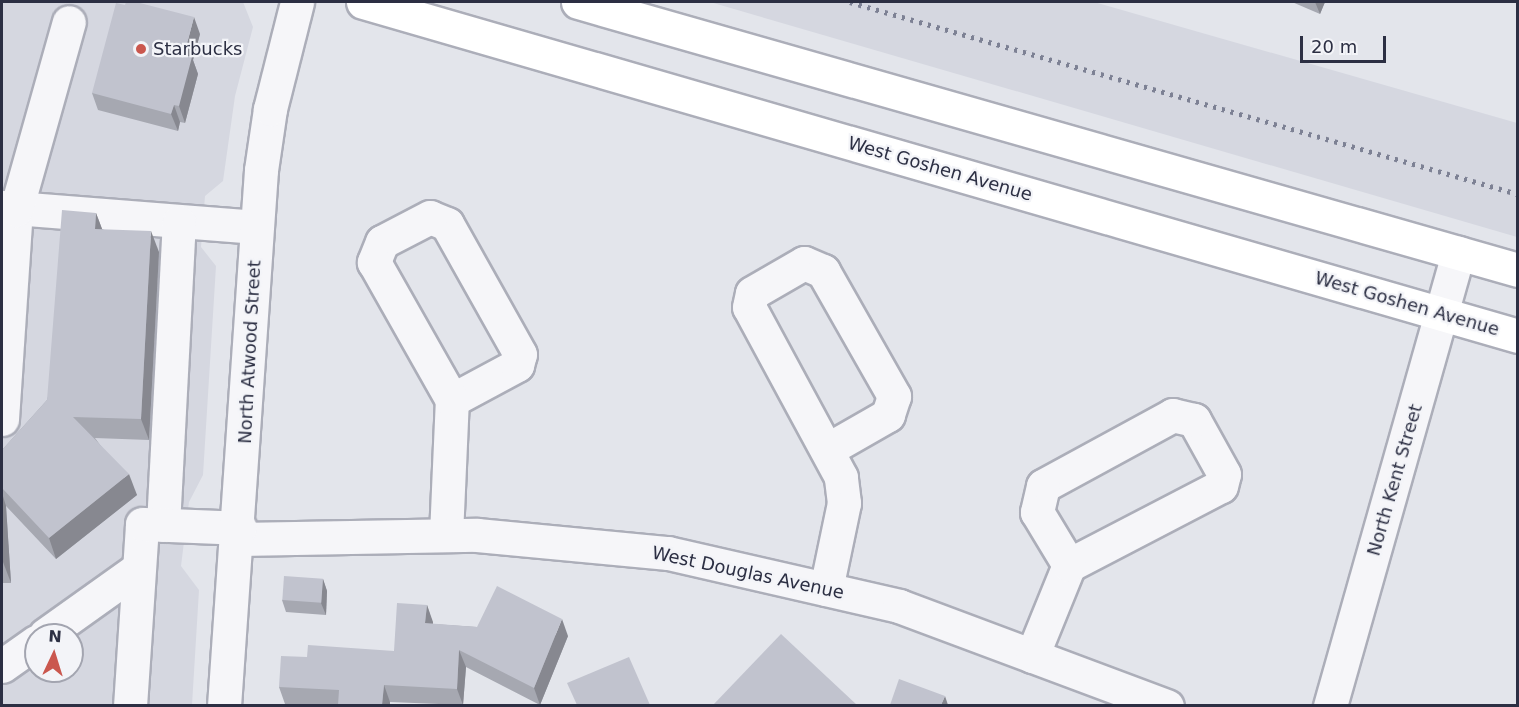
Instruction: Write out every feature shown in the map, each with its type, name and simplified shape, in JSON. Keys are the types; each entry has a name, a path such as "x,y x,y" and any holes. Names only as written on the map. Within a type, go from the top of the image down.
{"main road":[{"name":"West Goshen Avenue","path":"363,2 1518,336"},
{"path":"578,2 1518,270"}],"street":[{"name":"North Atwood Street","path":"224,705 240,534 256,227 270,109 297,2"},
{"path":"2,419 9,208 69,22"},
{"path":"9,208 256,227"},
{"path":"446,535 452,400 374,262 382,242 430,217 447,224 520,354 517,365 452,400"},
{"path":"130,705 142,524 163,525 178,222"},
{"name":"North Kent Street","path":"1330,705 1443,314 1458,253"},
{"path":"826,589 844,503 841,477 749,307 752,292 804,263 823,271 894,396 888,415 827,450"},
{"path":"1032,656 1069,566 1221,486 1224,474 1194,420 1173,415 1043,486 1036,512 1069,566"},
{"name":"West Douglas Avenue","path":"163,525 240,534 446,535 668,553 899,606 1167,705"},
{"path":"62,623 139,567"},
{"path":"2,666 24,650"}],"shaded area":[{"path":"2,2 243,2 253,27 235,96 223,181 205,196 201,247 216,266 203,475 189,502 181,566 199,590 192,705 2,705"},
{"path":"710,2 1094,2 1517,123 1517,237"}],"building":[{"path":"126,2 136,2 194,17 184,55 192,57 179,106 174,105 171,114 92,93 116,3 125,5"},
{"path":"62,210 96,213 95,229 151,231 141,419 73,417 129,474 49,538 2,488 2,450 47,400"},
{"path":"284,576 323,579 321,603 282,600"},
{"path":"497,586 562,619 534,688 459,650 457,689 384,685 382,705 338,705 339,690 279,687 281,656 307,657 308,645 394,651 397,603 427,605 425,623 477,627"},
{"path":"781,634 857,705 713,705"},
{"path":"629,657 650,705 577,705 567,683"},
{"path":"899,679 945,696 941,705 890,705"}],"railway":[{"path":"850,2 1518,194"}],"place":[{"name":"Starbucks","path":"141,49"}]}
